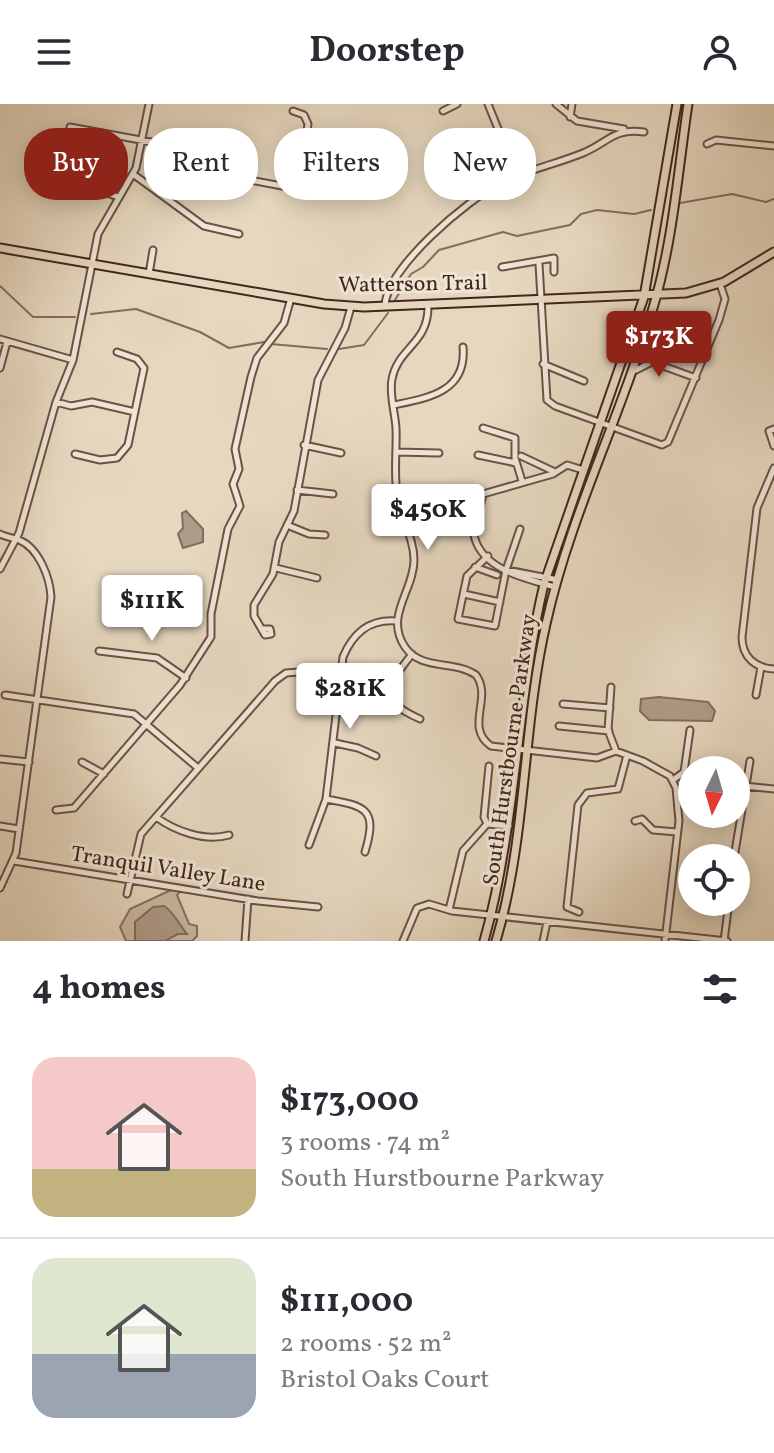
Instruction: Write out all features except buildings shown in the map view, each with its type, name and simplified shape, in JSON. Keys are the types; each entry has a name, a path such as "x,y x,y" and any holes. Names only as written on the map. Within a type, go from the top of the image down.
{"main road":[{"name":"South Hurstbourne Parkway","path":"484,941 509,826 525,678 545,580 644,297 677,104"},
{"name":"South Hurstbourne Parkway","path":"496,941 521,824 540,655 556,584 656,296 688,104"},
{"name":"Watterson Trail","path":"0,248 92,266 351,307 686,293 720,284 774,252"},
{"path":"659,282 666,290 686,293"},
{"path":"616,298 633,302 640,311"}],"street":[{"path":"128,182 143,140 149,104"},
{"path":"443,111 457,104"},
{"path":"488,104 498,128"},
{"path":"556,104 570,117 644,132"},
{"path":"570,117 572,104"},
{"path":"258,182 299,189 308,124 304,115 293,111"},
{"path":"70,127 143,140"},
{"path":"536,169 588,151 625,129"},
{"path":"707,144 716,140 774,146"},
{"path":"133,174 204,226 239,234"},
{"path":"0,569 15,540 56,402 73,360 101,224 116,200"},
{"path":"385,306 397,274 476,200"},
{"path":"149,275 153,250"},
{"path":"502,267 525,261 539,264 554,258 554,272"},
{"path":"539,264 544,393 551,404 659,445 666,444 725,303 720,284"},
{"path":"56,810 72,810 186,678 211,637 211,614 228,529 240,506 233,484 239,469 235,449 253,368 275,331 284,323 291,298"},
{"path":"428,305 425,330 393,374 396,491 414,563 396,621 400,637 412,654 426,662 462,668 476,675 483,690 478,716 481,735 491,746 597,758 616,751 666,773 673,780 679,810 665,938"},
{"path":"262,629 254,616 254,605 276,568 279,542 294,511 318,380 345,328 351,307"},
{"path":"0,339 73,360"},
{"path":"0,368 7,342"},
{"path":"393,405 429,399 444,392 458,375 463,347"},
{"path":"75,454 100,460 117,458 128,445 144,368 137,359 117,352"},
{"path":"631,375 638,366 652,362 696,378"},
{"path":"543,364 584,381"},
{"path":"56,402 71,406 92,402 135,412"},
{"path":"483,428 515,438 516,463 522,481"},
{"path":"774,429 769,431 774,446"},
{"path":"304,445 341,453"},
{"path":"396,452 439,453"},
{"path":"478,455 516,463"},
{"path":"521,456 556,473"},
{"path":"556,584 506,570 488,556 474,537 483,494 556,473 567,465 583,470"},
{"path":"774,468 757,508 742,637 747,656 761,667 774,669"},
{"path":"297,490 333,494"},
{"path":"405,521 428,512"},
{"path":"287,525 309,534 325,535"},
{"path":"488,556 467,576 458,619 495,626 506,570 520,529"},
{"path":"0,534 25,544 42,565 50,587 38,699 14,861 0,888"},
{"path":"475,567 497,575"},
{"path":"276,568 317,578"},
{"path":"464,594 500,602"},
{"path":"309,845 326,799 335,743 338,679 345,651 357,633 370,624 396,621"},
{"path":"99,651 157,658 186,678"},
{"path":"412,654 393,678 390,694 397,707 420,719"},
{"path":"756,695 761,667"},
{"path":"127,894 138,840 275,681 286,673 299,672"},
{"path":"611,687 609,731 616,751"},
{"path":"5,695 126,712 147,724 198,769"},
{"path":"563,704 610,708"},
{"path":"559,726 609,731"},
{"path":"673,780 684,772 690,730"},
{"path":"335,743 376,756"},
{"path":"579,912 567,907 578,805 587,793 618,789 627,755"},
{"path":"0,759 29,762"},
{"path":"82,762 104,774"},
{"path":"487,824 484,817 489,766"},
{"path":"750,787 774,789"},
{"path":"326,799 358,806 369,815 372,826 365,852"},
{"path":"156,817 178,831 218,838 229,835"},
{"path":"635,821 642,819 653,830 677,832"},
{"path":"487,824 509,826"},
{"path":"449,910 463,851 487,824"},
{"path":"0,826 19,829"},
{"name":"Tranquil Valley Lane","path":"14,861 248,899 318,907"},
{"path":"245,941 248,899"},
{"path":"403,941 417,908 429,904 449,910 665,938 726,941 728,916"},
{"path":"543,941 547,922"}],"shaded area":[{"path":"186,511 203,529 203,542 183,548 178,534 183,528 182,513"},
{"path":"659,697 708,702 715,711 712,721 649,720 640,711 641,699"},
{"path":"173,889 181,891 177,895 189,924 197,926 197,936 192,941 126,941 120,927 130,909"},
{"path":"164,906 187,934 178,934 165,941 135,941 135,922 153,907"}],"waterway":[{"path":"680,203 732,194 766,202 774,199"},
{"path":"395,300 411,274 423,267 439,250 503,232 517,236 570,225 581,214 597,210 634,214 651,210"},
{"path":"0,286 33,317 75,317"},
{"path":"91,314 136,309 200,332 229,348 264,342"},
{"path":"339,349 364,345 388,313"},
{"path":"271,344 327,349"}]}
